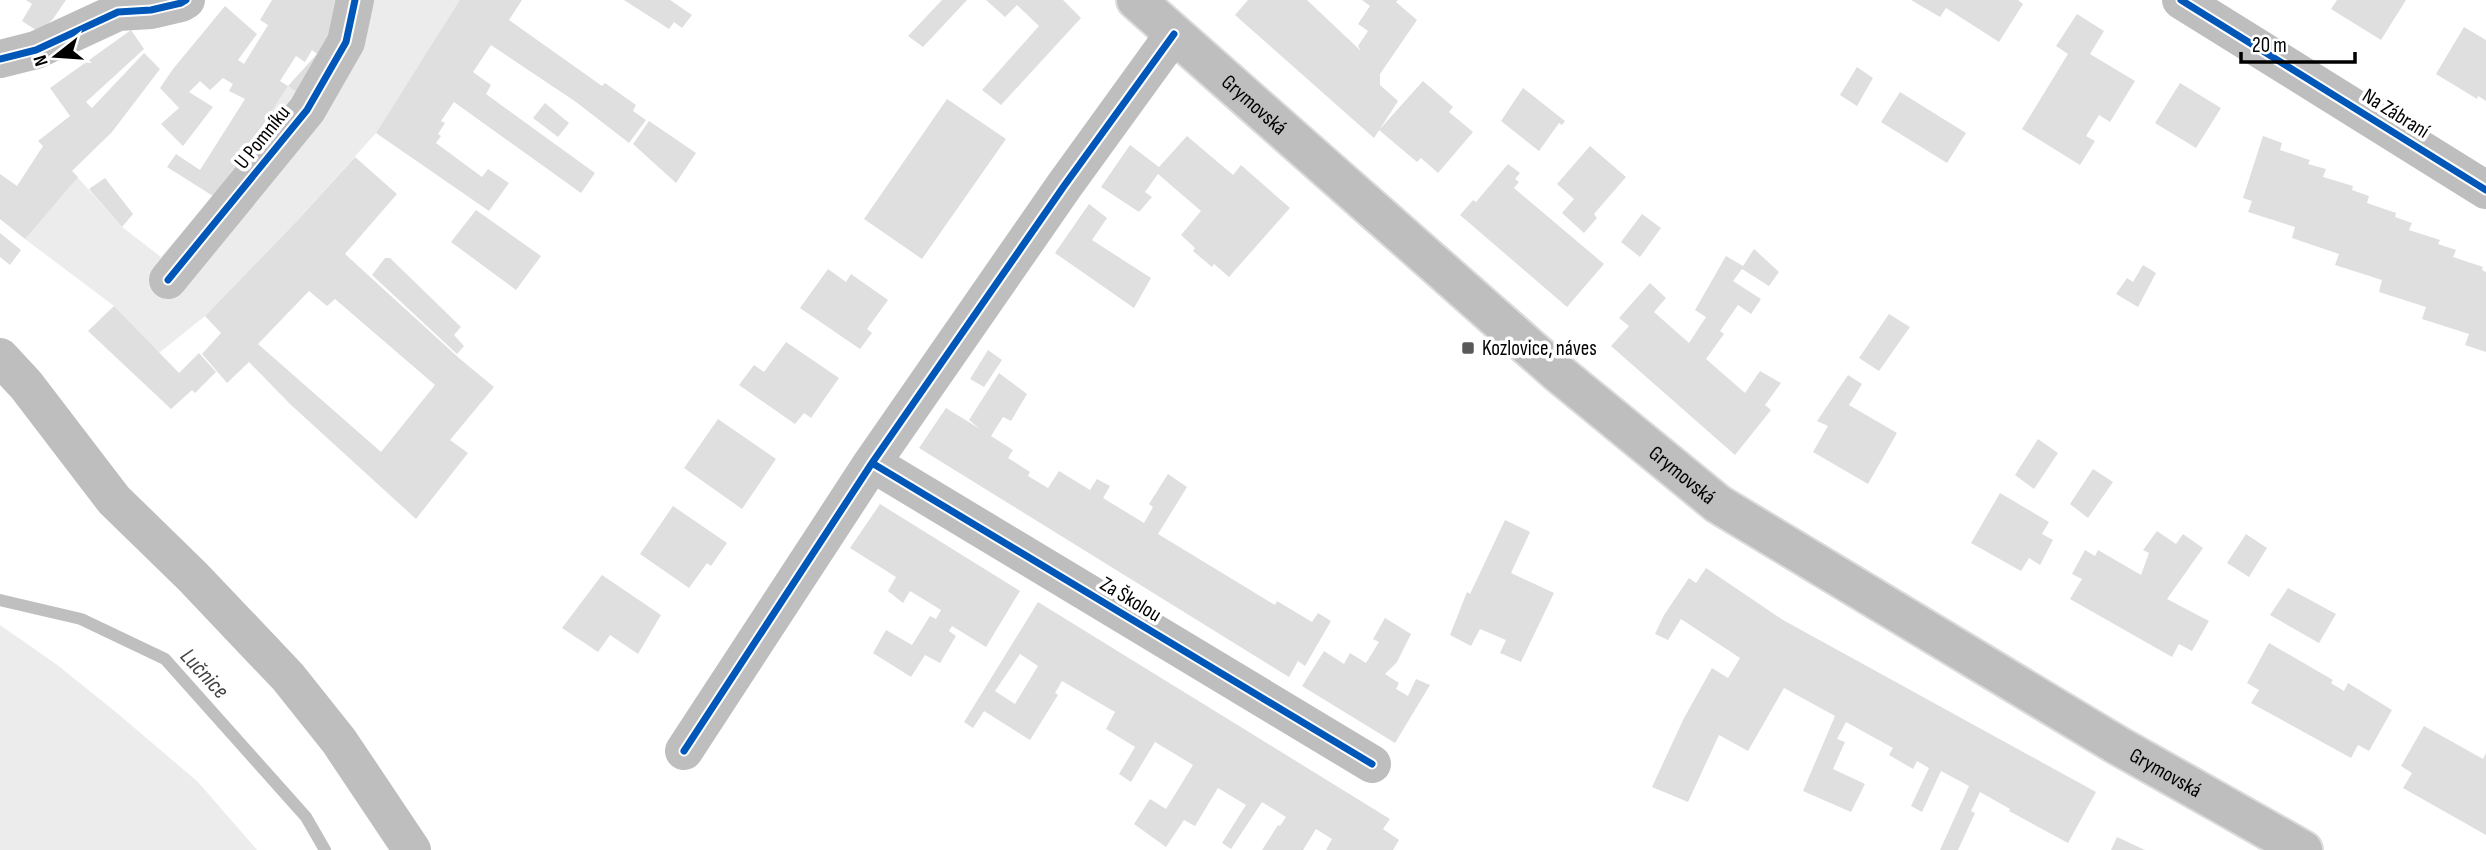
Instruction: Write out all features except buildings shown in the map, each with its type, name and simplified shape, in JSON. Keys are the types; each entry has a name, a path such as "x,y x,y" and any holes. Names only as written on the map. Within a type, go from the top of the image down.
{"street":[{"path":"0,60 36,50 109,6 151,10 186,0"},
{"name":"U Pomníku","path":"168,280 307,110 346,42 355,0"},
{"name":"Grymovská","path":"1136,0 1557,372 1718,504 2118,745 2303,850"},
{"name":"Na Zábraní","path":"2181,0 2486,190"},
{"path":"684,751 873,463 1064,186 1174,34"},
{"path":"0,357 26,385 114,500 193,577 288,677 340,741 412,850"},
{"name":"Za Školou","path":"873,463 1372,764"}],"shaded area":[{"path":"343,0 461,0 376,133 298,220 205,316 159,353 114,306 25,239 72,171 122,227 161,257 213,196 288,86 301,94"},
{"path":"0,625 56,664 198,782 257,850 0,850"}],"waterway":[{"name":"Lučnice","path":"0,600 81,619 165,659 306,817 325,850"}],"cycle path":[{"path":"0,59 36,50 118,12 151,10 186,0"},
{"path":"168,280 307,110 346,42 355,0"},
{"path":"2181,0 2486,190"},
{"path":"684,751 872,463 1064,186 1174,34"},
{"path":"872,463 1372,764"}],"place":[{"name":"Kozlovice, náves","path":"1468,348"}]}
